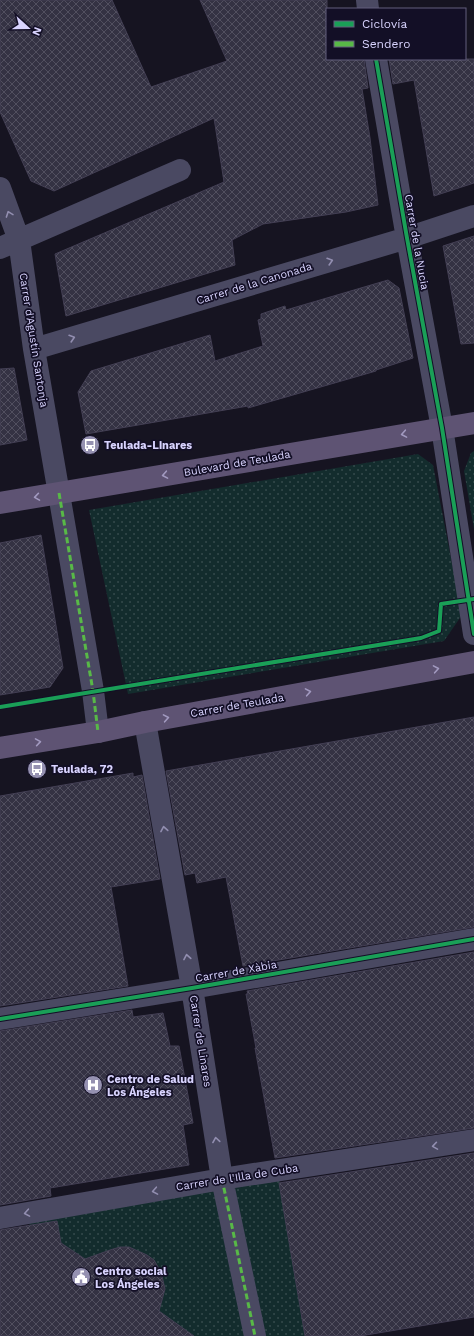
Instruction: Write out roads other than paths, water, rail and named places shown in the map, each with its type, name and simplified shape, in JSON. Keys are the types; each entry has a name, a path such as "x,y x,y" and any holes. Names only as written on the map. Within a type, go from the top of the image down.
{"main road":[{"name":"Bulevard de Teulada","path":"0,503 474,422"},
{"name":"Carrer de Teulada","path":"0,748 98,732 145,722 474,662"}],"street":[{"name":"Carrer de la Nucia","path":"376,60 442,428"},
{"path":"10,244 180,170"},
{"name":"Carrer d'Agustín Santonja","path":"0,188 10,244 34,349 93,691 98,732"},
{"name":"Carrer de la Canonada","path":"34,349 407,238 474,216"},
{"path":"442,428 474,634"},
{"name":"Carrer de Linares","path":"145,722 192,988 222,1179 255,1336"},
{"name":"Carrer de Xàbia","path":"0,1019 192,988 474,939"},
{"name":"Carrer de l'Illa de Cuba","path":"0,1218 222,1179 474,1140"}],"place":[{"name":"Teulada-Linares","path":"90,445"},
{"name":"Teulada, 72","path":"37,769"},
{"name":"Centro de Salud Los Ángeles","path":"93,1085"},
{"name":"Centro social Los Ángeles","path":"81,1277"}]}
